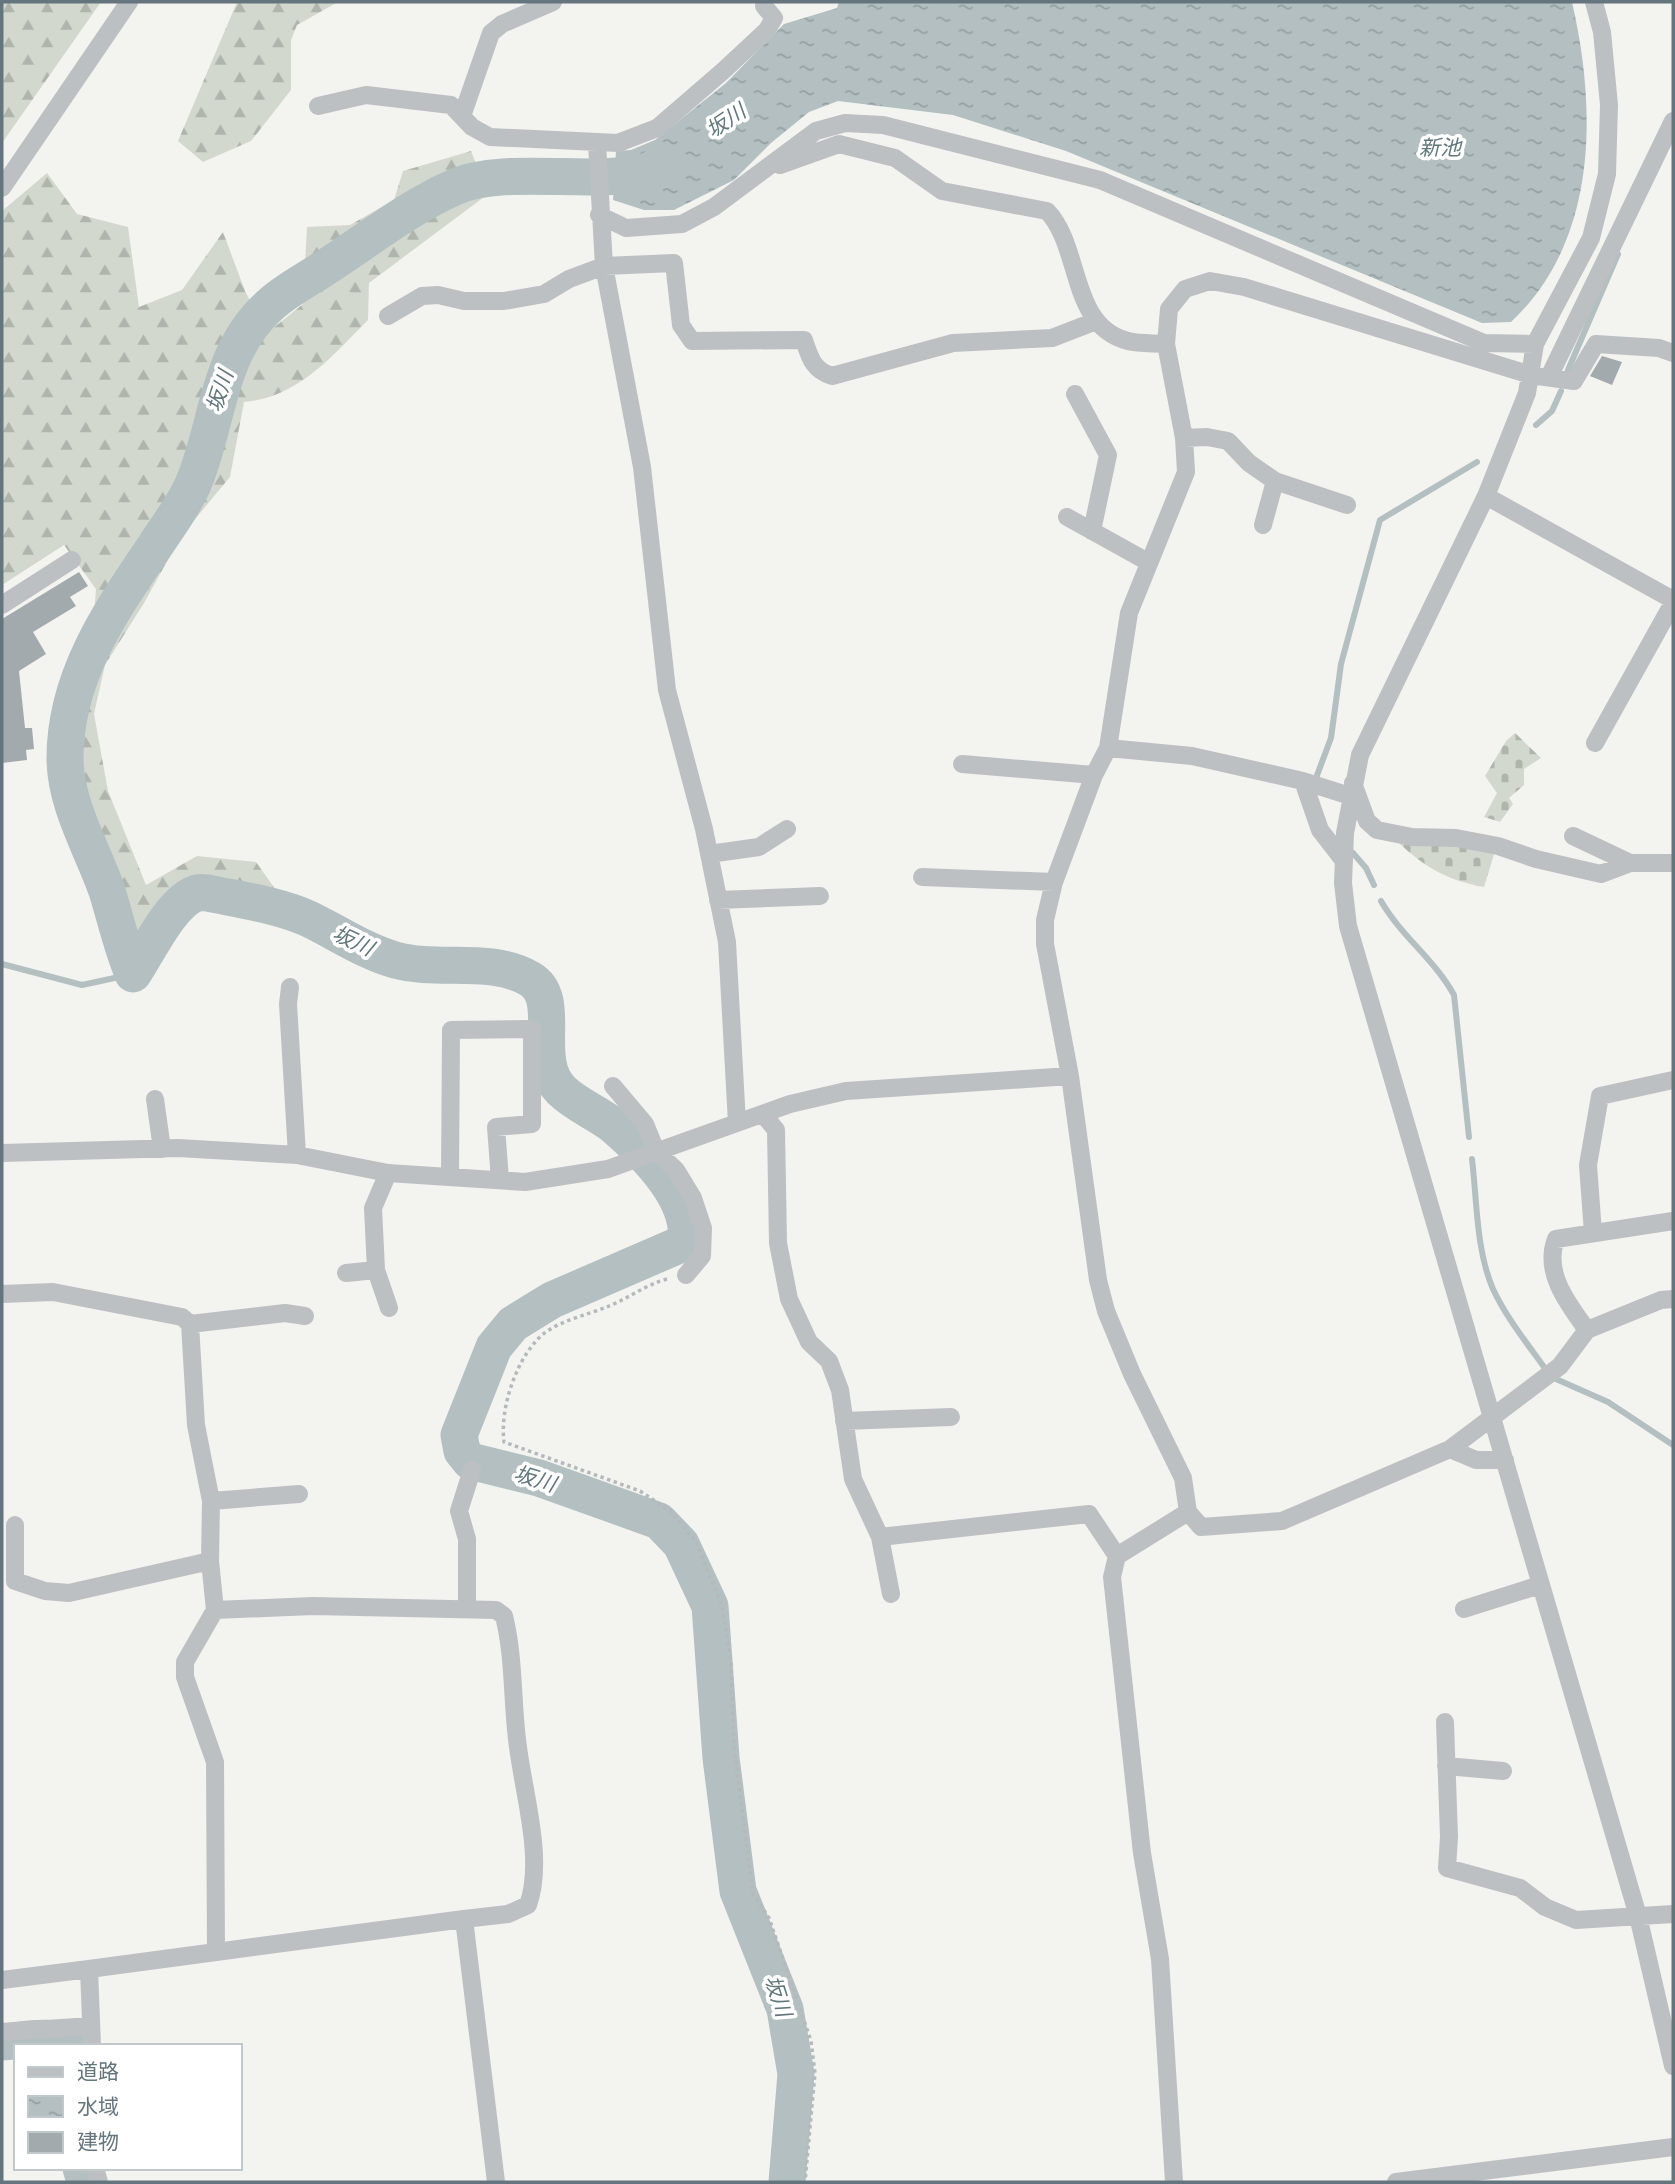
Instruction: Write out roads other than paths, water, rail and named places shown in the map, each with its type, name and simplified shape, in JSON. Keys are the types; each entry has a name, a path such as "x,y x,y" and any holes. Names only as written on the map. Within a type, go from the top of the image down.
{"street":[{"path":"2,188 129,2"},
{"path":"462,116 491,33 502,24 553,2"},
{"path":"1594,2 1602,32 1609,105 1607,174 1591,238 1535,344 1527,393 1486,496 1360,755 1351,790 1344,861 1348,926 1638,1916 1673,2066"},
{"path":"318,106 366,95 394,96 451,105 490,136 550,138 597,146 618,143 657,128 767,30 774,18 764,6"},
{"path":"1549,377 1673,121"},
{"path":"599,208 626,228 682,224 713,207 816,131 845,123 883,125 1100,180 1485,344 1535,344"},
{"path":"759,174 839,144 895,158 943,191 1047,211 1058,223 1080,292 1096,321 1126,341 1166,344"},
{"path":"597,146 604,266 642,467 667,690 709,854 727,942 737,1123"},
{"path":"388,316 422,296 438,295 464,301 491,301 544,294 569,279 604,266 674,263 681,325 692,341 804,340 811,361 820,372 832,376 953,343 1052,338 1096,321"},
{"path":"1673,354 1659,348 1596,344 1574,381 1531,375 1244,286 1210,281 1185,289 1169,309 1166,344 1184,438 1186,472 1178,500 1148,562 1129,613 1108,748 1094,775 1054,882 1045,920 1045,944 1070,1076 1098,1280 1106,1311 1132,1374 1183,1478 1188,1512 1201,1527 1282,1521 1450,1449 1560,1366 1587,1330 1661,1300 1673,1299"},
{"path":"1075,394 1108,455 1093,531"},
{"path":"1184,438 1206,437 1228,441 1249,463 1275,481 1347,505"},
{"path":"1263,525 1275,481"},
{"path":"1486,496 1673,601 1595,743"},
{"path":"1067,517 1148,562"},
{"path":"2,605 72,560"},
{"path":"1108,748 1192,756 1351,790"},
{"path":"962,764 1094,775"},
{"path":"1303,781 1320,830 1344,861"},
{"path":"1351,790 1367,821 1377,830 1412,838 1456,838 1498,846 1536,859 1601,874 1630,863 1673,863"},
{"path":"709,854 759,847 787,830"},
{"path":"1573,836 1630,863"},
{"path":"1580,868 1595,847"},
{"path":"922,877 1054,882"},
{"path":"718,900 820,896"},
{"path":"290,988 288,1004 297,1155"},
{"path":"450,1177 451,1030 532,1029 533,1125 496,1127 499,1180"},
{"path":"2,1153 162,1149 297,1155 388,1173 525,1182 608,1170 763,1114 846,1091 1070,1076"},
{"path":"1594,1233 1588,1165 1600,1096 1673,1080"},
{"path":"613,1086 645,1124 652,1152 676,1170 693,1198 702,1228 702,1256 686,1275"},
{"path":"155,1099 162,1149"},
{"path":"763,1114 776,1130 778,1243 789,1299 809,1342 829,1361 841,1390 853,1479 880,1537 891,1594"},
{"path":"388,1173 373,1208 376,1269 389,1308"},
{"path":"1587,1330 1562,1295 1550,1255 1556,1239 1673,1220"},
{"path":"346,1273 376,1269"},
{"path":"2,1294 52,1292 182,1317 190,1324 196,1425 211,1501 210,1561 215,1610 185,1662 185,1677 215,1762 216,1952"},
{"path":"190,1324 285,1313 305,1316"},
{"path":"844,1421 951,1417"},
{"path":"1450,1449 1476,1460 1505,1460"},
{"path":"467,1609 467,1539 459,1511 472,1470"},
{"path":"211,1501 299,1494"},
{"path":"1116,1556 1188,1512"},
{"path":"880,1537 1080,1513 1088,1514 1116,1556 1112,1599 1142,1853 1160,1959 1174,2182"},
{"path":"15,1525 15,1581 45,1591 69,1594 210,1561"},
{"path":"1464,1609 1541,1585"},
{"path":"2,1980 508,1914 528,1905 534,1888 534,1866 517,1740 509,1636 504,1616 496,1611 467,1609 313,1606 215,1610"},
{"path":"1445,1722 1447,1868 1520,1888 1545,1907 1576,1920 1673,1914"},
{"path":"1447,1766 1503,1771"},
{"path":"464,1919 496,2182"},
{"path":"89,1969 92,2044"},
{"path":"2,2032 90,2026"},
{"path":"1396,2182 1492,2176 1673,2147"}],"water":[{"name":"新池","path":"839,2 1572,2 1580,43 1587,129 1584,172 1575,214 1561,253 1540,289 1511,322 1482,323 1066,151 953,115 838,101 809,112 771,143 734,180 674,210 644,210 613,200 616,151 631,150 655,140 726,83 784,24 837,8"}],"waterway":[{"name":"坂川","path":"662,164 644,172 620,176 505,177 478,180 455,187 405,214 268,307 251,326 229,367 190,490 107,620 82,672 67,728 66,775 74,809 107,891 133,974 169,916 187,898 197,893 248,901 290,912 395,960 429,965 482,966 515,972 530,979 540,988 545,1000 548,1062 552,1077 561,1090 608,1121 626,1137 652,1163 674,1194 682,1210 686,1242 552,1300 513,1324 494,1347 459,1435 462,1451 470,1461 539,1478 659,1521 681,1544 710,1606 721,1758 738,1891 785,2009 796,2074 787,2182"},
{"path":"1568,370 1618,254"},
{"path":"1536,425 1552,411 1561,391"},
{"path":"1316,778 1331,738 1341,664 1380,520 1477,462"},
{"path":"1353,853 1366,868 1374,885"},
{"path":"1381,901 1454,995 1469,1137"},
{"path":"2,964 82,985 133,974"},
{"path":"1472,1159 1480,1242 1487,1274 1504,1309 1544,1367"},
{"path":"1556,1379 1608,1402 1673,1445"},
{"path":"2,2042 47,2038 67,2044"},
{"path":"82,2170 85,2182"}]}
